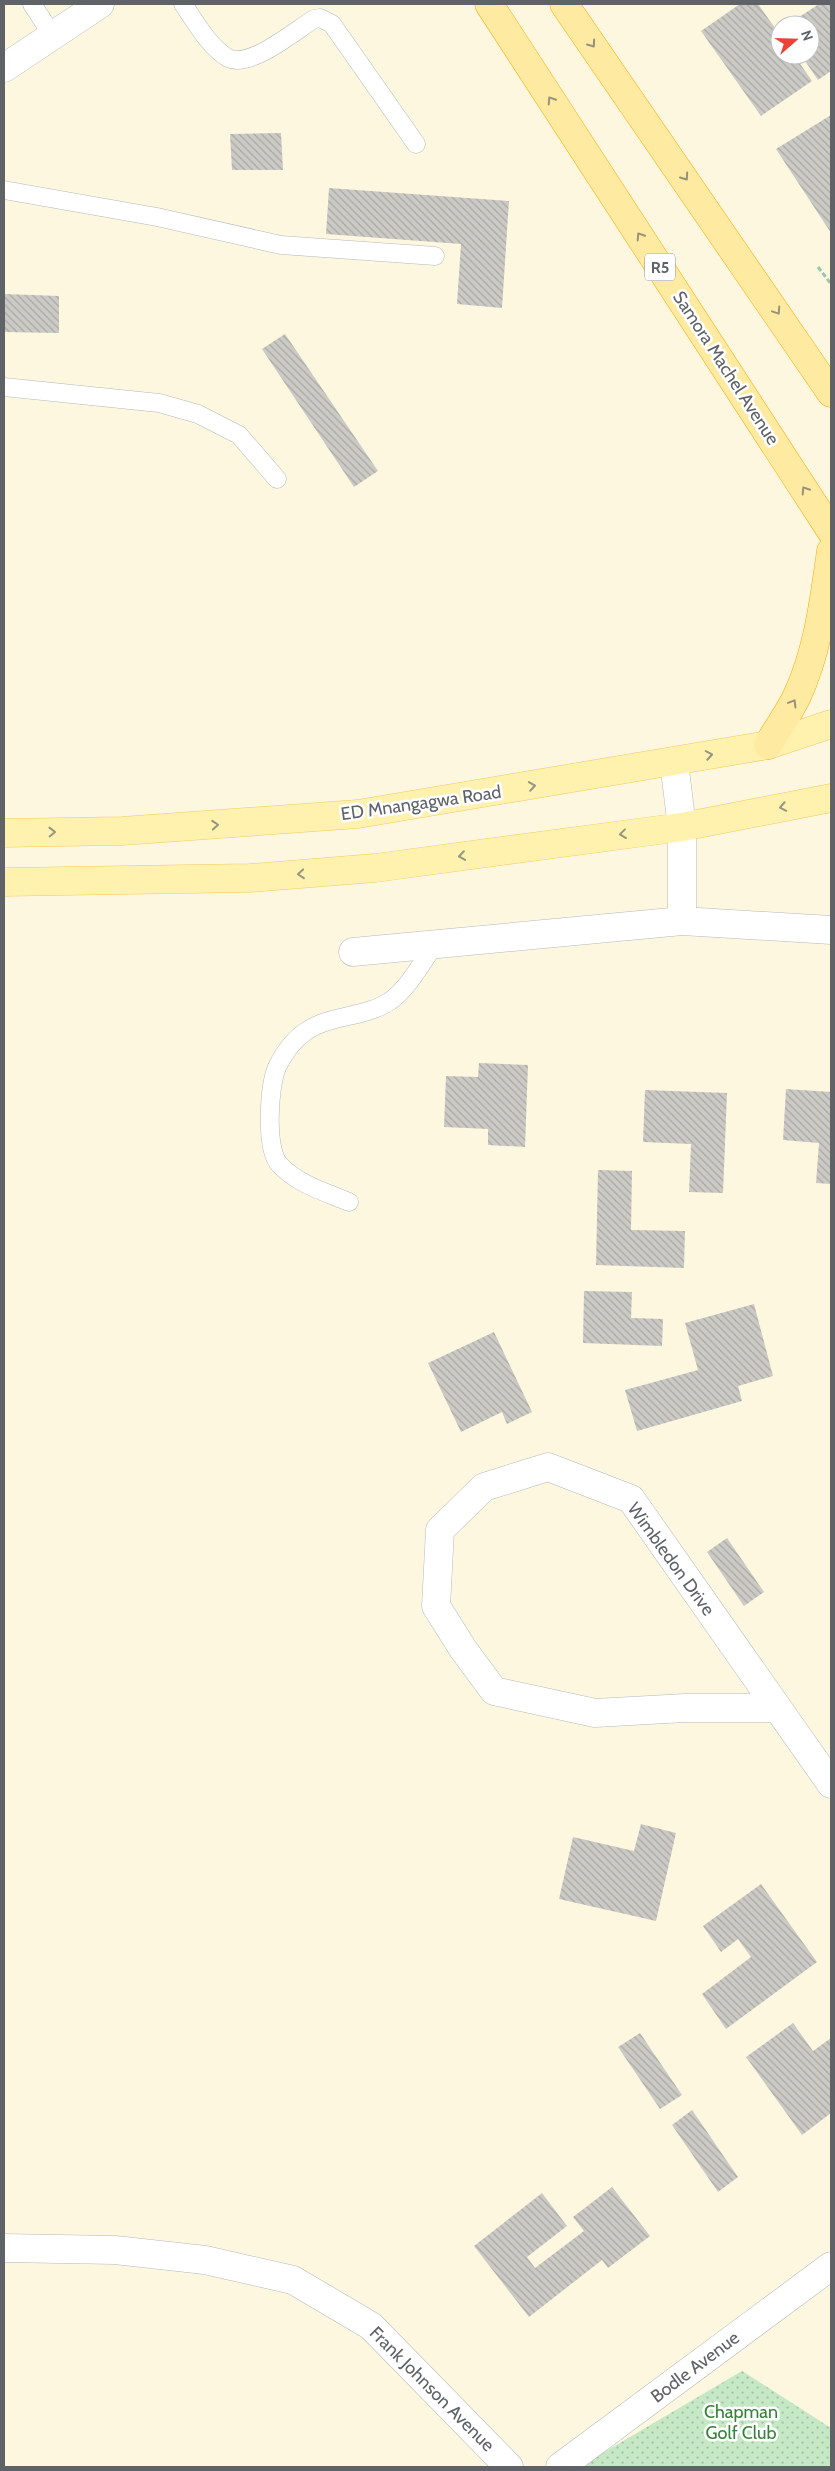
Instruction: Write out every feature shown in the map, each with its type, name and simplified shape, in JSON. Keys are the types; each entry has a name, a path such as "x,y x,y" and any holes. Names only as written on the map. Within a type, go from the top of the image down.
{"highway":[{"name":"Samora Machel Avenue","path":"489,4 831,531"},
{"path":"564,4 831,393"},
{"path":"768,745 797,696 808,666 820,625 831,551"}],"main road":[{"name":"ED Mnangagwa Road","path":"4,833 122,832 358,814 768,745 831,724"},
{"path":"4,882 250,878 375,868 682,827 831,798"}],"street":[{"path":"4,68 100,4"},
{"path":"674,762 682,827 682,921"},
{"path":"353,952 682,921 831,930"},
{"name":"Wimbledon Drive","path":"777,1708 685,1708 595,1713 494,1691 463,1649 436,1606 440,1530 484,1487 548,1467 631,1499 831,1784"},
{"name":"Frank Johnson Avenue","path":"4,2248 115,2250 205,2260 293,2280 371,2326 509,2467"},
{"name":"Bodle Avenue","path":"560,2467 831,2266"}],"lane":[{"path":"32,4 53,36"},
{"path":"183,4 214,46 228,58 234,59 246,59 279,43 314,19 320,18 332,24 416,144"},
{"path":"4,190 157,217 281,245 436,256"},
{"path":"4,387 159,403 198,414 239,435 278,479"},
{"path":"349,1202 296,1179 278,1162 270,1137 270,1103 277,1069 290,1044 306,1031 325,1021 367,1010 394,998 435,944"}],"path":[{"path":"818,267 831,284"}],"shaded area":[{"path":"4,4 831,4 831,2428 742,2371 579,2467 4,2467"}],"green space":[{"name":"Chapman Golf Club","path":"742,2371 831,2428 831,2467 579,2467"}],"building":[{"path":"740,4 758,4 770,21 770,65 801,65 812,81 761,116 701,31"},
{"path":"819,4 831,4 831,71 818,80 808,65 820,65 820,15 802,15"},
{"path":"831,115 831,233 776,149"},
{"path":"281,133 283,170 232,170 230,134"},
{"path":"329,188 509,201 502,308 457,304 461,244 326,234"},
{"path":"4,294 59,296 59,333 4,332"},
{"path":"285,334 378,471 354,487 262,349"},
{"path":"479,1063 528,1065 525,1147 488,1145 488,1129 444,1127 446,1076 478,1077"},
{"path":"786,1089 831,1092 831,1184 816,1183 819,1143 783,1140"},
{"path":"645,1090 727,1093 723,1193 689,1192 691,1144 643,1142"},
{"path":"598,1170 632,1171 631,1230 685,1231 684,1268 596,1265"},
{"path":"584,1291 632,1292 631,1318 663,1319 662,1346 583,1343"},
{"path":"754,1304 773,1376 738,1386 742,1401 637,1431 625,1390 698,1370 685,1323"},
{"path":"494,1332 532,1412 507,1424 502,1412 461,1432 428,1363"},
{"path":"727,1538 764,1592 744,1606 707,1552"},
{"path":"641,1824 676,1833 656,1921 559,1899 573,1837 634,1851"},
{"path":"761,1884 817,1962 726,2029 702,1994 751,1957 738,1939 721,1952 703,1926"},
{"path":"793,2023 813,2051 831,2038 831,2113 802,2135 746,2057"},
{"path":"640,2033 682,2095 660,2109 618,2047"},
{"path":"692,2110 738,2177 718,2192 672,2125"},
{"path":"612,2187 650,2236 608,2268 602,2260 529,2317 474,2246 542,2193 567,2226 527,2257 535,2268 584,2231 573,2217"}]}
